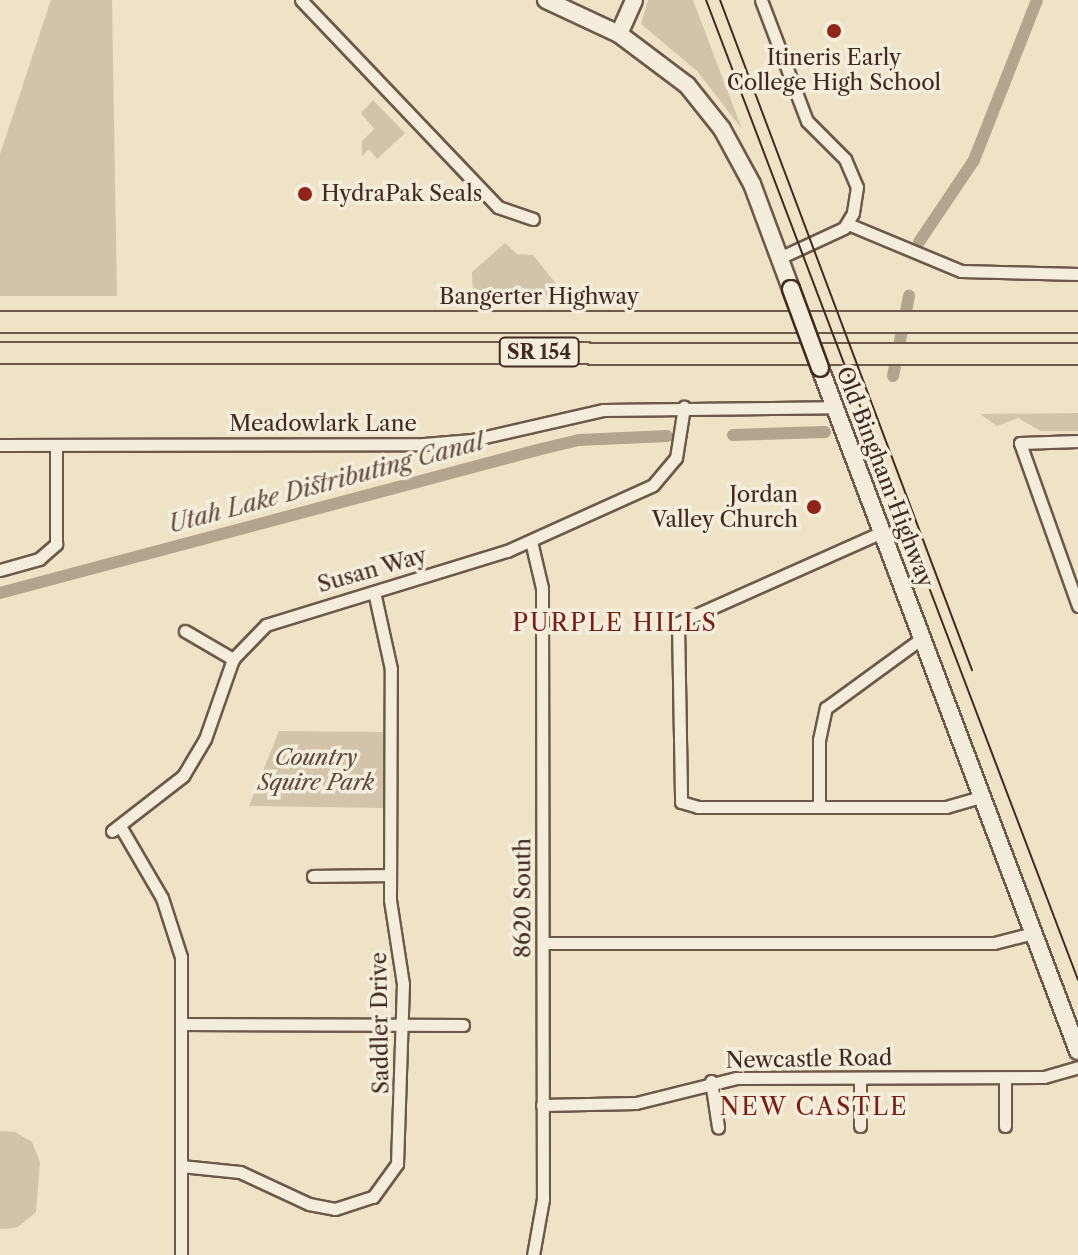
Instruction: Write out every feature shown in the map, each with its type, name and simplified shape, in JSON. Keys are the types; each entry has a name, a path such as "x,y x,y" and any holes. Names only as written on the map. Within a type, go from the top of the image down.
{"highway":[{"path":"1028,320 1056,310 1078,310"},
{"name":"Bangerter Highway","path":"0,322 1078,322"},
{"name":"SR 154","path":"0,353 1078,354"}],"street":[{"path":"301,0 498,207 533,219"},
{"name":"Old Bingham Highway","path":"546,0 619,34 687,85 722,129 752,184 1078,1051"},
{"path":"619,34 634,0"},
{"path":"761,0 807,121 854,173 857,195 848,224 830,239 779,258"},
{"path":"848,224 961,271 1078,274"},
{"name":"Meadowlark Lane","path":"0,445 441,444 572,414 684,407 835,407"},
{"name":"Susan Way","path":"183,1024 177,936 162,898 116,828 183,776 205,739 233,659 273,620 374,592 531,541 662,478 681,443 684,407"},
{"path":"1078,441 1020,443 1073,578 1078,606"},
{"path":"0,570 49,554 57,537 56,445"},
{"path":"882,532 678,623 681,802 698,807 953,807 982,797"},
{"name":"8620 South","path":"531,541 541,573 543,943 543,1199 533,1255"},
{"name":"Saddler Drive","path":"181,1166 240,1172 323,1208 363,1203 392,1178 401,1151 402,968 390,875 391,669 374,592"},
{"path":"185,631 233,659"},
{"path":"819,807 819,740 826,708 922,638"},
{"path":"313,876 390,875"},
{"path":"543,943 994,943 1033,933"},
{"path":"181,1255 183,1024 463,1025"},
{"name":"Newcastle Road","path":"542,1105 636,1103 711,1081 1005,1078 1057,1075 1078,1067"},
{"path":"860,1078 860,1126"},
{"path":"1005,1078 1005,1126"},
{"path":"711,1081 718,1127"}],"green space":[{"path":"51,0 112,0 117,296 0,296 0,154"},
{"path":"648,0 693,0 742,129 697,71 641,24"},
{"path":"373,100 405,133 377,159 369,149 362,156 362,141 374,129 361,113"},
{"path":"505,243 517,254 533,255 565,295 473,296 472,272"},
{"path":"1078,413 1078,431 1041,431 1018,418 997,426 980,414"},
{"name":"Country Squire Park","path":"279,731 383,732 383,808 249,806"},
{"path":"0,1131 15,1132 32,1142 40,1162 36,1212 18,1227 5,1229 0,1229"}],"waterway":[{"name":"Utah Lake Distributing Canal","path":"919,242 974,160 1037,0"},
{"name":"Utah Lake Distributing Canal","path":"893,376 909,296"},
{"name":"Utah Lake Distributing Canal","path":"733,435 825,432"},
{"name":"Utah Lake Distributing Canal","path":"0,593 579,440 667,436"}],"tram line":[{"path":"706,0 1078,980"},
{"path":"720,0 972,670"}],"place":[{"name":"Itineris Early College High School","path":"834,31"},
{"name":"HydraPak Seals","path":"305,194"},
{"name":"Jordan Valley Church","path":"814,507"}],"district":[{"name":"PURPLE HILLS","path":"615,623"},
{"name":"NEW CASTLE","path":"814,1107"}]}
